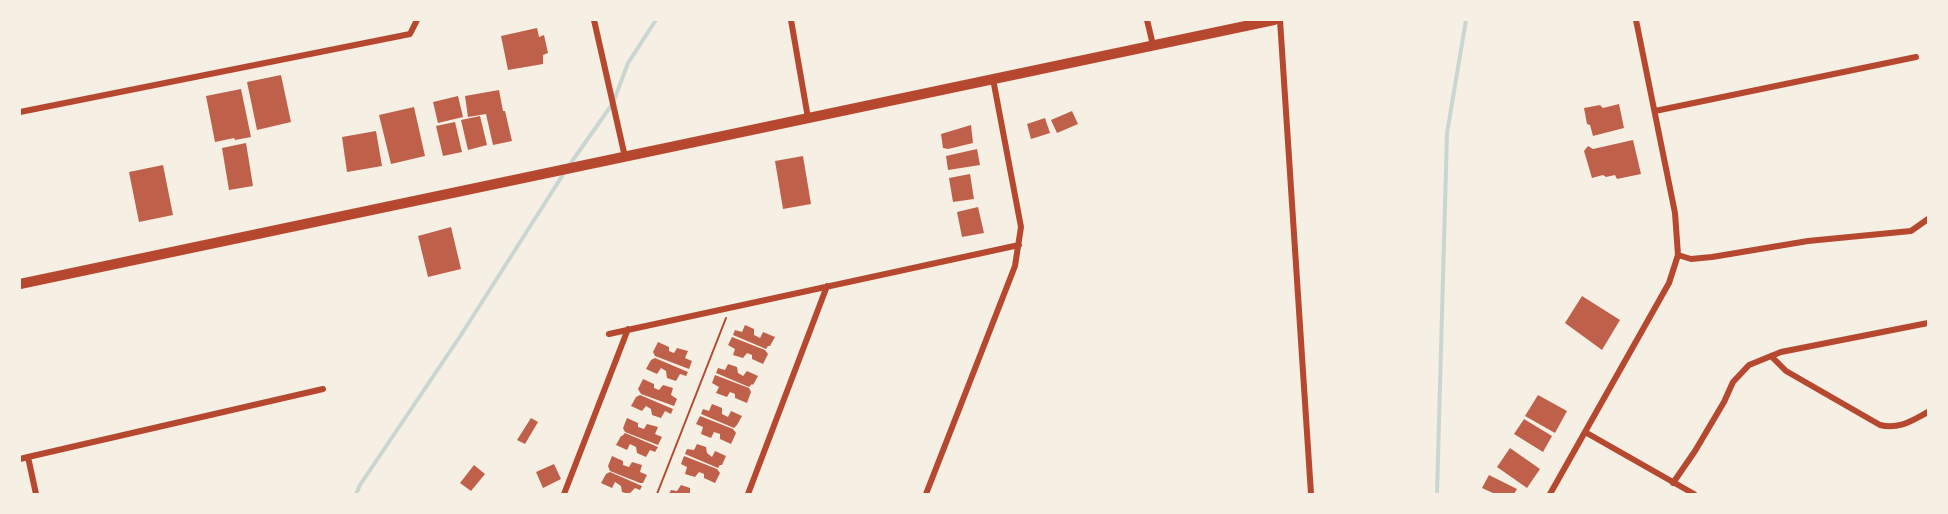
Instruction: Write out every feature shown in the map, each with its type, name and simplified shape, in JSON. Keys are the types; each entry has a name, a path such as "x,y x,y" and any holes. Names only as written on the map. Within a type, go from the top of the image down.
{"street":[{"path":"20,112 411,34 417,20"},
{"path":"594,20 625,157"},
{"path":"791,20 808,118"},
{"path":"1147,20 1153,45"},
{"path":"20,284 1274,20"},
{"path":"1280,20 1311,495"},
{"path":"1550,495 1670,283 1678,255 1675,213 1636,20"},
{"path":"1655,111 1916,57"},
{"path":"926,495 1015,266 1019,245 1022,226 993,79"},
{"path":"1678,255 1691,259 1712,257 1808,241 1911,231 1929,219"},
{"path":"609,334 1019,245"},
{"path":"748,495 827,286"},
{"path":"1673,483 1695,451 1733,382 1749,365 1781,352 1929,323"},
{"path":"564,495 628,329"},
{"path":"1771,356 1786,371 1880,425 1888,427 1902,425 1929,412"},
{"path":"20,459 323,389"},
{"path":"1586,432 1694,495"},
{"path":"28,457 36,495"}],"path":[{"path":"657,495 730,307"}],"building":[{"path":"537,28 539,37 544,35 548,53 543,55 543,64 508,70 501,36"},
{"path":"281,75 291,122 257,130 247,82"},
{"path":"241,89 251,137 215,142 206,96"},
{"path":"499,90 512,141 493,145 486,114 468,117 465,96"},
{"path":"458,96 463,117 438,123 433,102"},
{"path":"1619,104 1624,128 1593,136 1590,125 1587,124 1584,108 1600,105 1603,108"},
{"path":"414,107 425,156 391,164 379,115"},
{"path":"1072,111 1078,124 1057,133 1051,120"},
{"path":"480,116 487,145 468,150 461,120"},
{"path":"1045,118 1050,133 1031,139 1027,124"},
{"path":"455,122 462,152 443,156 436,126"},
{"path":"971,125 973,143 948,149 943,148 941,134"},
{"path":"376,131 382,166 347,172 342,137"},
{"path":"1633,140 1641,174 1617,179 1615,175 1592,178 1584,151 1588,146 1593,149"},
{"path":"246,143 253,186 229,190 222,148"},
{"path":"977,149 980,165 948,170 946,156"},
{"path":"803,156 811,204 783,209 775,161"},
{"path":"163,165 173,215 139,222 129,172"},
{"path":"970,174 974,199 953,202 949,178"},
{"path":"978,207 984,233 962,237 957,212"},
{"path":"451,227 461,269 428,277 418,236"},
{"path":"1582,296 1620,320 1602,350 1565,323"},
{"path":"745,325 754,329 754,335 760,338 763,332 775,337 770,346 766,349 733,335 735,330 742,332"},
{"path":"732,337 765,350 768,354 763,364 752,359 752,355 747,353 743,358 733,355 735,349 728,345"},
{"path":"658,342 669,347 669,351 674,353 677,348 688,351 685,358 692,361 689,369 655,356 653,352"},
{"path":"655,358 688,372 686,376 680,374 676,381 667,378 666,371 661,368 657,374 646,369 651,360"},
{"path":"728,364 737,367 738,373 743,376 747,371 758,376 753,385 749,387 716,373 718,368 725,370"},
{"path":"715,375 749,388 751,392 747,403 735,398 735,394 730,392 727,397 716,393 719,387 712,383"},
{"path":"643,379 654,384 654,388 659,390 663,385 673,388 671,395 677,399 674,406 641,394 638,389"},
{"path":"640,395 673,409 671,414 665,411 661,418 652,415 651,409 646,406 642,411 631,406 636,397"},
{"path":"1538,395 1567,411 1555,433 1525,416"},
{"path":"712,404 722,408 722,414 728,417 731,411 742,416 737,425 734,428 701,414 703,409 709,411"},
{"path":"700,416 733,429 736,433 731,444 720,439 720,434 714,432 711,438 701,434 703,427 696,424"},
{"path":"531,418 538,422 525,444 517,440"},
{"path":"627,418 644,429 647,424 658,427 655,434 662,437 658,445 625,432 623,428"},
{"path":"1524,419 1552,436 1543,452 1514,434"},
{"path":"625,433 658,447 655,452 650,450 646,457 637,453 636,447 630,444 627,450 616,445"},
{"path":"697,444 706,447 707,453 712,457 715,451 726,456 722,465 718,468 685,454 687,449 694,450"},
{"path":"1510,448 1540,469 1527,488 1497,467"},
{"path":"612,456 629,467 632,462 642,465 640,472 647,475 643,483 610,471 608,466"},
{"path":"684,456 717,469 720,473 715,483 704,478 704,474 699,472 695,477 685,474 687,467 681,464"},
{"path":"554,464 561,479 543,488 536,472"},
{"path":"474,465 485,474 471,491 460,483"},
{"path":"610,472 642,486 640,490 635,488 629,494 622,492 621,486 615,482 612,488 601,483 606,474"},
{"path":"1489,475 1517,489 1514,494 1495,494 1482,488"},
{"path":"681,485 690,488 690,494 669,494 671,490 677,491"}],"waterway":[{"path":"568,167 613,103 628,63 656,20"},
{"path":"1437,494 1447,133 1466,20"},
{"path":"356,494 564,173"}]}
